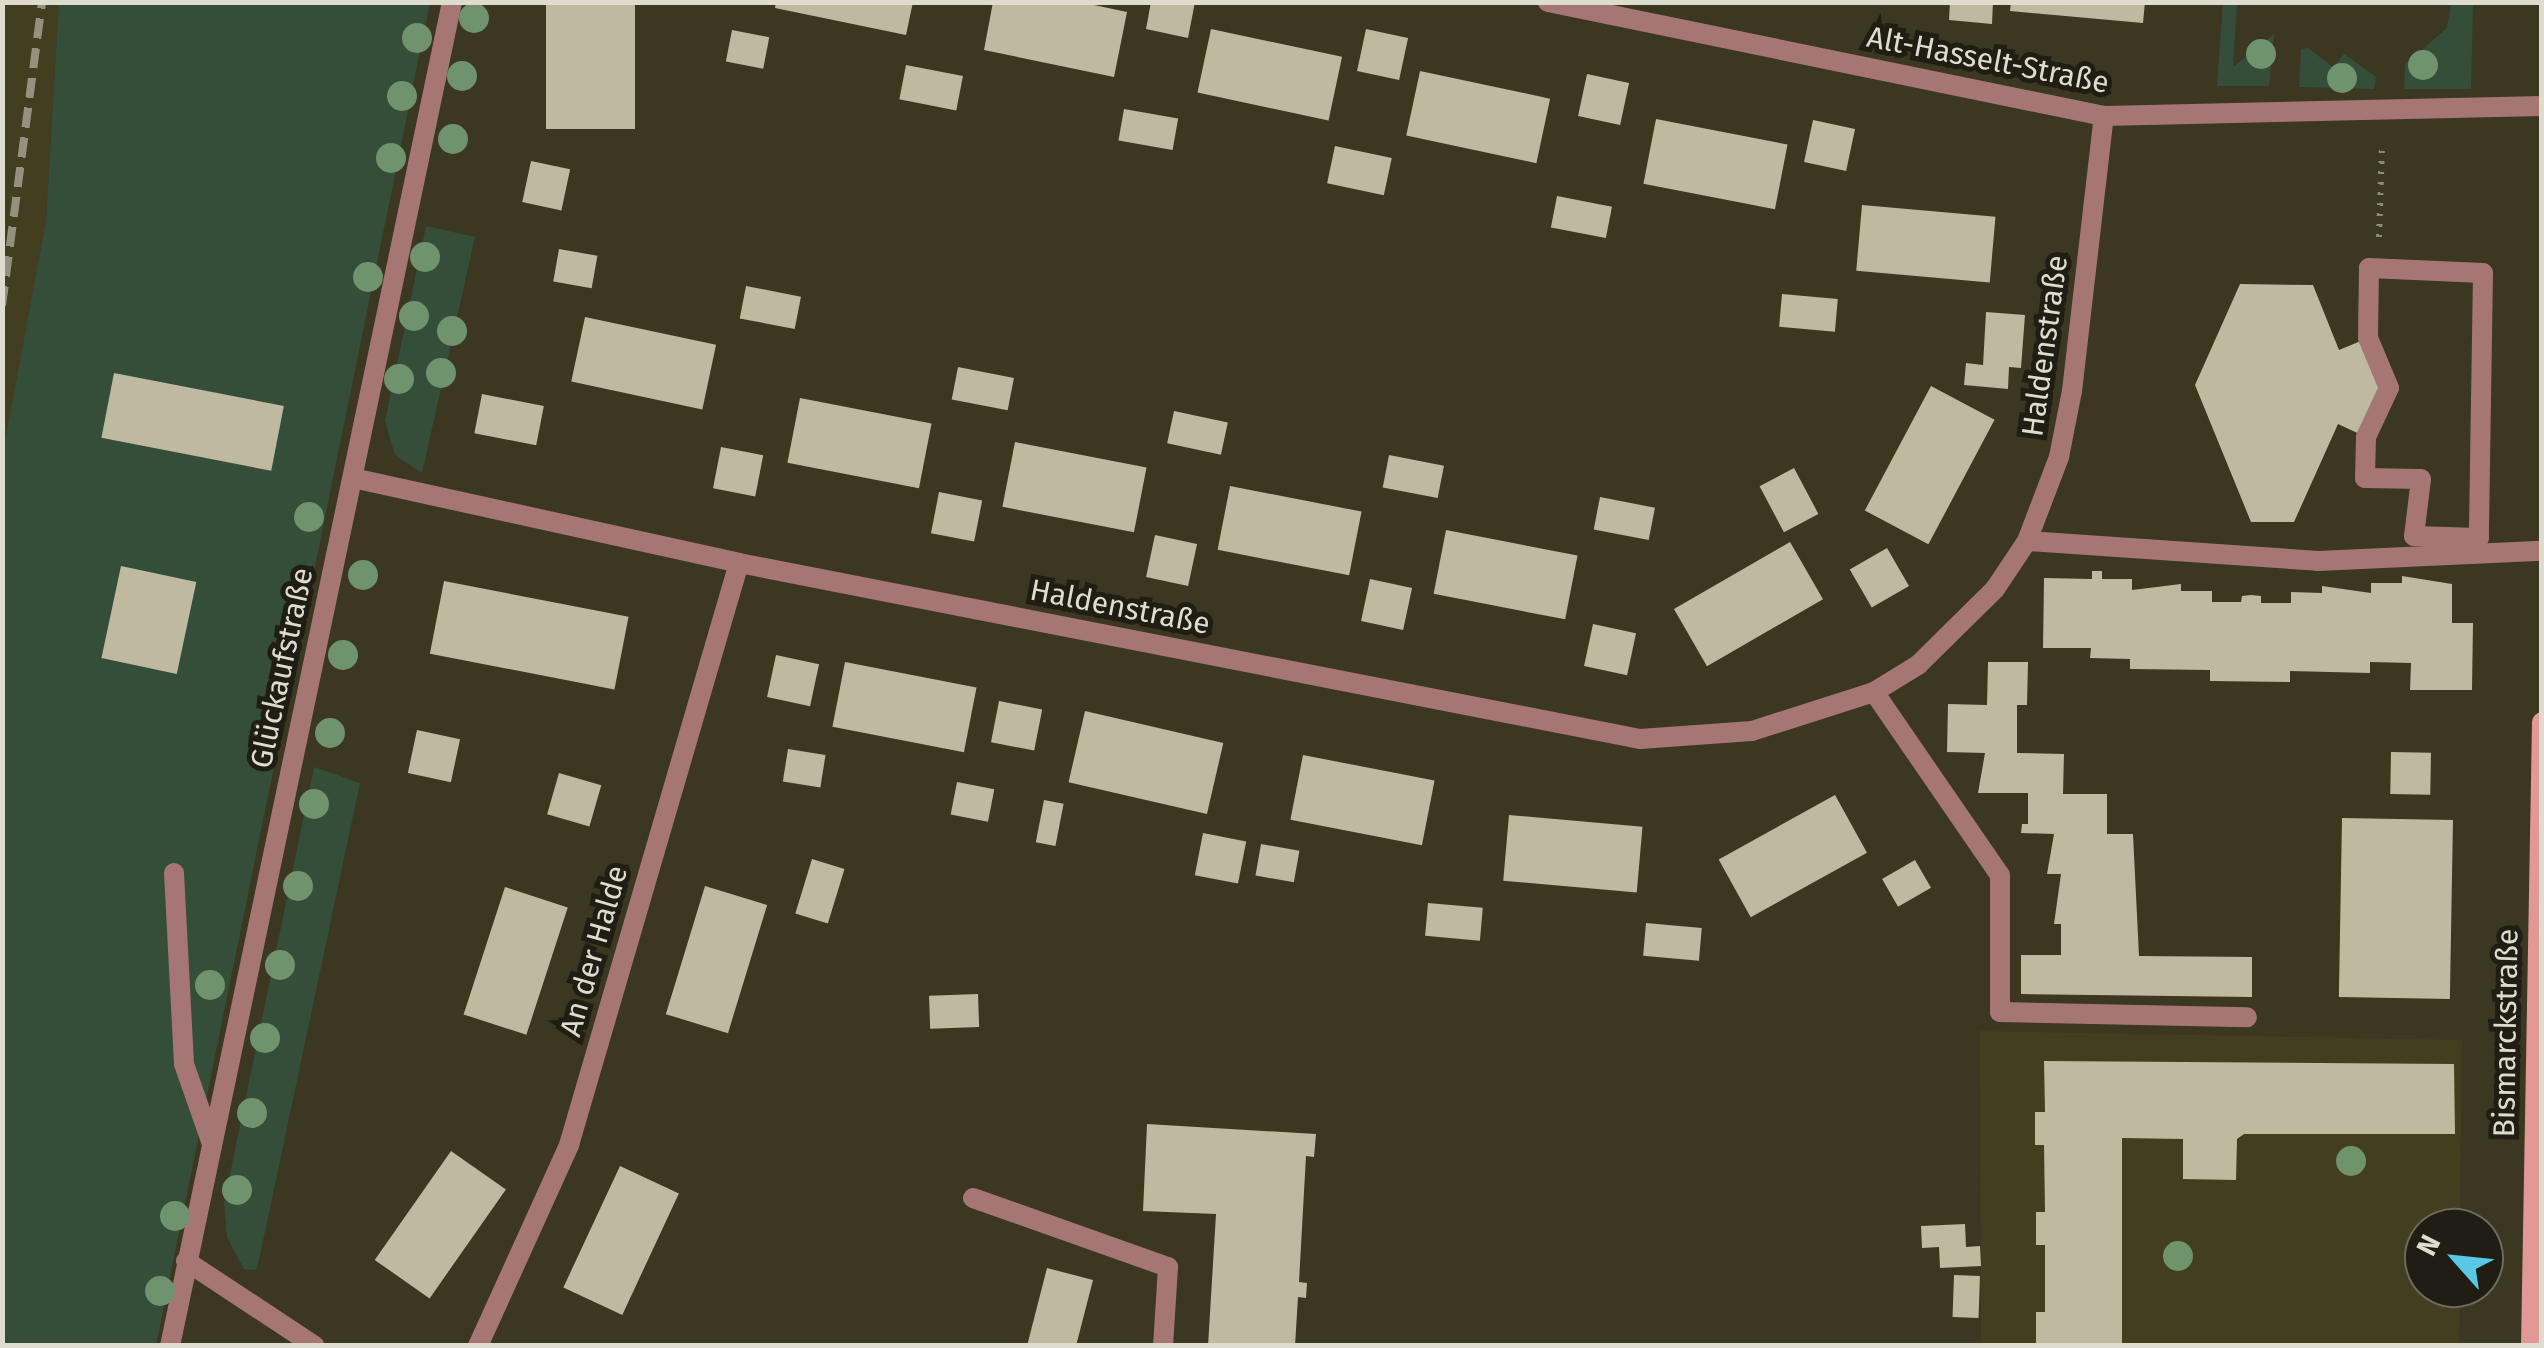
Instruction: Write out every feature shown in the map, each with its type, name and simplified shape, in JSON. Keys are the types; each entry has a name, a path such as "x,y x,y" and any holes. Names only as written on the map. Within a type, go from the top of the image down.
{"main road":[{"name":"Bismarckstraße","path":"2531,1346 2542,722"}],"street":[{"name":"Glückaufstraße","path":"170,1346 452,2"},
{"name":"Alt-Hasselt-Straße","path":"1548,2 2104,116 2542,106"},
{"name":"Haldenstraße","path":"354,478 739,563 1640,738 1752,732 1874,692 1953,632 1995,589 2027,541 2059,457 2072,390 2104,116"},
{"path":"2369,268 2378,268 2483,273 2479,538 2414,536 2421,479 2365,478 2366,437 2389,388 2368,338 2369,268"},
{"path":"2027,541 2318,561 2542,552"},
{"name":"An der Halde","path":"478,1346 569,1146 739,563"},
{"path":"1874,692 2000,875 2000,1012 2248,1017"},
{"path":"174,872 184,1064 212,1141"},
{"path":"973,1198 1168,1267 1163,1346"},
{"path":"186,1261 315,1346"}],"path":[{"path":"2378,268 2382,112"}],"shaded area":[{"path":"5,3 59,3 46,221 3,458"},
{"path":"1980,1031 2462,1040 2460,1208 2404,1208 2404,1308 2460,1308 2459,1345 1981,1345"}],"green space":[{"path":"59,3 430,3 156,1345 2,1345 2,458 46,221"},
{"path":"2223,3 2237,3 2233,67 2274,34 2269,86 2217,86"},
{"path":"2451,3 2473,3 2471,89 2404,89 2405,64 2447,28"},
{"path":"2308,48 2333,67 2344,54 2376,77 2374,89 2299,87 2301,49"},
{"path":"426,226 475,237 422,473 395,455 385,421"},
{"path":"314,767 360,783 259,1260 256,1270 244,1269 227,1237 224,1203"}],"building":[{"path":"546,2 635,2 635,129 546,129"},
{"path":"776,2 913,2 906,35 775,8"},
{"path":"993,2 1080,2 1127,12 1114,77 984,50"},
{"path":"1151,2 1195,2 1188,38 1146,29"},
{"path":"1950,2 1993,2 1992,24 1949,20"},
{"path":"2011,2 2145,2 2143,23 2010,11"},
{"path":"1211,29 1342,57 1329,120 1197,93"},
{"path":"1366,29 1408,38 1399,80 1357,71"},
{"path":"732,30 769,37 763,69 726,61"},
{"path":"906,65 963,76 956,110 899,99"},
{"path":"1420,71 1550,99 1536,163 1406,136"},
{"path":"1587,74 1629,83 1620,125 1578,116"},
{"path":"1124,109 1178,119 1173,150 1118,141"},
{"path":"1656,119 1788,145 1775,209 1643,184"},
{"path":"1813,120 1855,129 1846,171 1804,162"},
{"path":"1335,146 1392,158 1384,195 1327,183"},
{"path":"531,161 570,169 561,210 522,202"},
{"path":"1557,196 1612,207 1606,238 1551,227"},
{"path":"1862,205 1995,217 1990,282 1856,271"},
{"path":"559,249 597,256 592,288 553,281"},
{"path":"2240,284 2313,285 2339,350 2368,338 2389,388 2366,437 2338,424 2294,522 2251,522 2195,385"},
{"path":"746,286 801,297 795,329 740,318"},
{"path":"1782,294 1838,299 1835,332 1779,327"},
{"path":"1986,312 2025,315 2021,368 2009,367 2008,389 1964,385 1966,363 1983,365"},
{"path":"585,317 716,345 702,409 571,382"},
{"path":"958,367 1014,378 1008,410 952,399"},
{"path":"114,373 284,406 271,471 101,438"},
{"path":"1931,386 1995,420 1928,544 1865,510"},
{"path":"482,394 544,406 536,445 474,433"},
{"path":"800,398 932,424 919,488 787,463"},
{"path":"1174,411 1228,422 1221,455 1167,443"},
{"path":"1015,442 1147,468 1134,532 1002,507"},
{"path":"721,447 763,455 755,496 713,488"},
{"path":"1389,455 1444,466 1438,498 1383,487"},
{"path":"1794,468 1818,514 1784,532 1760,486"},
{"path":"1230,486 1362,512 1349,575 1218,550"},
{"path":"939,492 982,500 974,542 931,533"},
{"path":"1600,497 1655,508 1649,540 1594,529"},
{"path":"1446,530 1578,556 1565,619 1434,594"},
{"path":"1155,535 1197,544 1188,586 1146,577"},
{"path":"1790,542 1823,599 1707,666 1674,609"},
{"path":"1887,548 1909,586 1872,608 1850,570"},
{"path":"121,566 196,582 177,674 101,658"},
{"path":"2092,571 2102,571 2102,579 2132,579 2132,590 2181,584 2181,591 2212,591 2212,602 2241,602 2242,596 2251,595 2261,596 2261,603 2291,603 2291,592 2322,593 2322,586 2371,593 2371,583 2402,583 2402,576 2452,584 2452,623 2473,623 2472,690 2410,690 2411,663 2370,662 2370,673 2290,671 2290,682 2210,681 2210,670 2130,669 2130,659 2090,658 2091,648 2043,648 2044,578 2092,579"},
{"path":"1370,579 1412,588 1403,630 1361,621"},
{"path":"444,581 629,617 614,690 430,654"},
{"path":"1593,624 1636,633 1627,675 1584,666"},
{"path":"776,655 819,664 810,706 767,697"},
{"path":"845,662 977,688 964,752 832,727"},
{"path":"1988,662 2028,662 2027,705 2017,705 2017,753 2064,754 2063,794 2107,794 2107,834 2133,834 2139,956 2252,957 2252,997 2021,994 2021,955 2061,955 2061,924 2054,924 2061,874 2047,874 2054,834 2021,833 2022,824 2028,824 2028,793 1978,793 1985,753 1947,752 1948,704 1987,705"},
{"path":"999,701 1042,709 1034,751 991,742"},
{"path":"1085,711 1223,743 1207,814 1069,782"},
{"path":"417,730 460,739 451,782 408,773"},
{"path":"788,749 826,755 820,788 783,782"},
{"path":"2391,752 2431,753 2430,795 2390,794"},
{"path":"1303,755 1435,781 1422,845 1290,820"},
{"path":"559,773 601,785 589,826 547,814"},
{"path":"957,782 994,789 988,822 951,814"},
{"path":"1835,795 1867,853 1751,917 1719,859"},
{"path":"1044,800 1064,804 1055,846 1036,842"},
{"path":"1509,815 1642,827 1637,892 1503,881"},
{"path":"2342,818 2453,820 2450,999 2339,997"},
{"path":"1203,833 1246,841 1238,884 1195,875"},
{"path":"1261,844 1299,851 1294,882 1255,876"},
{"path":"812,859 845,869 828,923 795,914"},
{"path":"1915,860 1931,888 1898,907 1882,879"},
{"path":"705,886 767,905 728,1033 666,1014"},
{"path":"505,887 568,907 526,1035 464,1014"},
{"path":"1428,903 1483,908 1480,941 1425,936"},
{"path":"1646,923 1702,928 1699,961 1643,956"},
{"path":"978,994 979,1027 930,1029 929,996"},
{"path":"2044,1061 2454,1064 2455,1134 2244,1134 2237,1139 2236,1180 2183,1179 2183,1139 2122,1138 2122,1346 2036,1345 2036,1312 2045,1312 2045,1245 2036,1245 2036,1212 2045,1212 2044,1145 2035,1145 2035,1112 2045,1112"},
{"path":"1147,1124 1316,1134 1314,1157 1306,1156 1299,1282 1307,1283 1306,1298 1298,1297 1295,1346 1208,1346 1216,1214 1143,1211"},
{"path":"451,1151 506,1189 430,1298 375,1260"},
{"path":"620,1166 679,1193 622,1315 563,1287"},
{"path":"1965,1224 1966,1247 1980,1246 1981,1266 1940,1268 1939,1247 1922,1248 1921,1226"},
{"path":"1047,1268 1093,1280 1076,1346 1027,1346"},
{"path":"1954,1275 1980,1276 1979,1318 1953,1317"}],"railway":[{"path":"2,306 42,2"}]}
